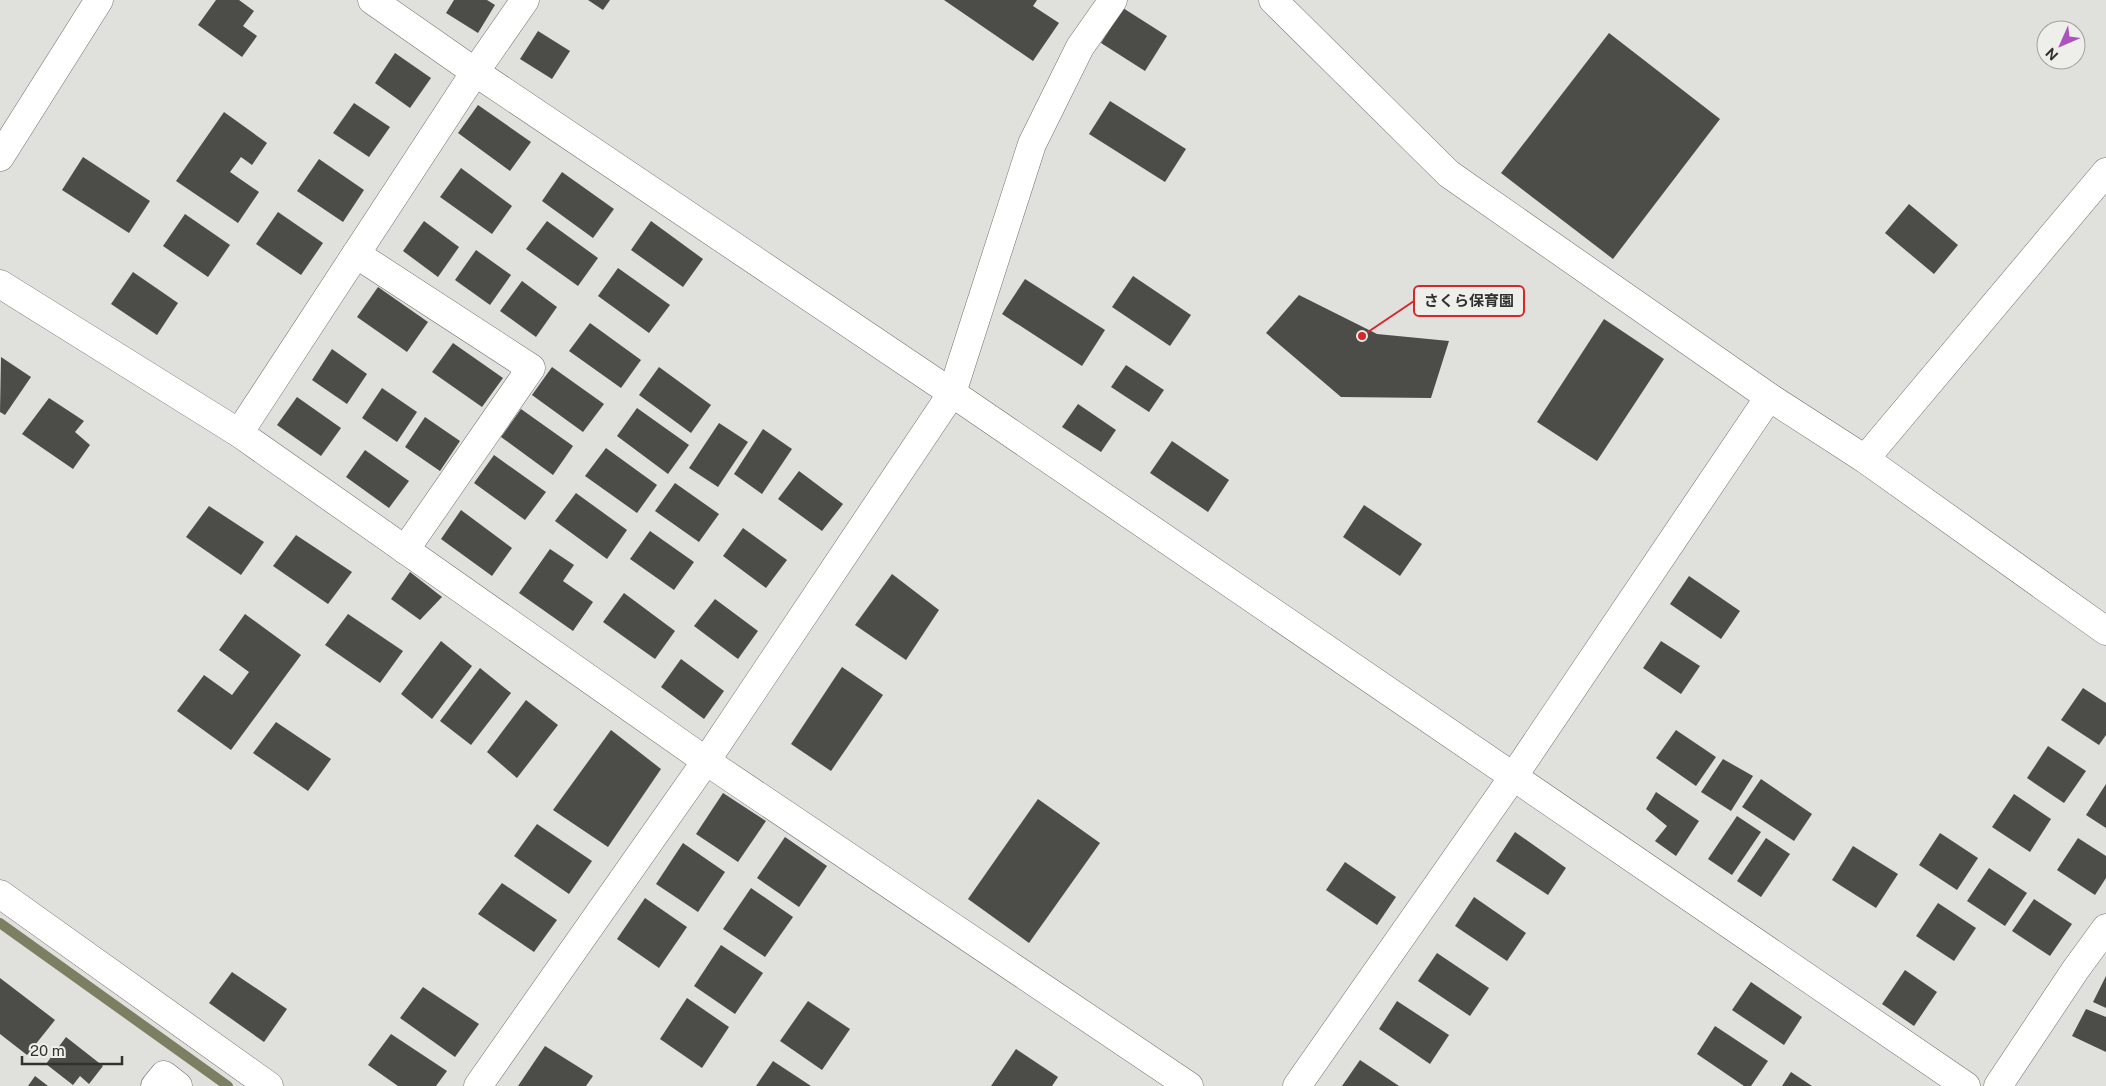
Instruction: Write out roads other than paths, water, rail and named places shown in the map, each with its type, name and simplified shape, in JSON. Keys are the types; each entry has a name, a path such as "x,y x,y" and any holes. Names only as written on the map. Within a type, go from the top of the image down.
{"street":[{"path":"0,157 99,0"},
{"path":"372,0 475,72 952,393 1966,1086"},
{"path":"239,433 475,72 525,0"},
{"path":"478,1086 706,761 952,393 1032,144 1080,47 1113,0"},
{"path":"1273,0 1449,174 1769,397 1865,459 2106,631"},
{"path":"1865,459 2106,172"},
{"path":"356,254 531,368 405,550"},
{"path":"0,284 239,433 706,761 1189,1086"},
{"path":"1297,1086 1514,777 1769,397"},
{"path":"0,894 269,1086"},
{"path":"1998,1086 2076,969 2106,928"},
{"path":"155,1086 164,1075 178,1086"}],"waterway":[{"path":"0,923 228,1086"}],"place":[{"name":"さくら保育園","path":"1362,336"}]}
